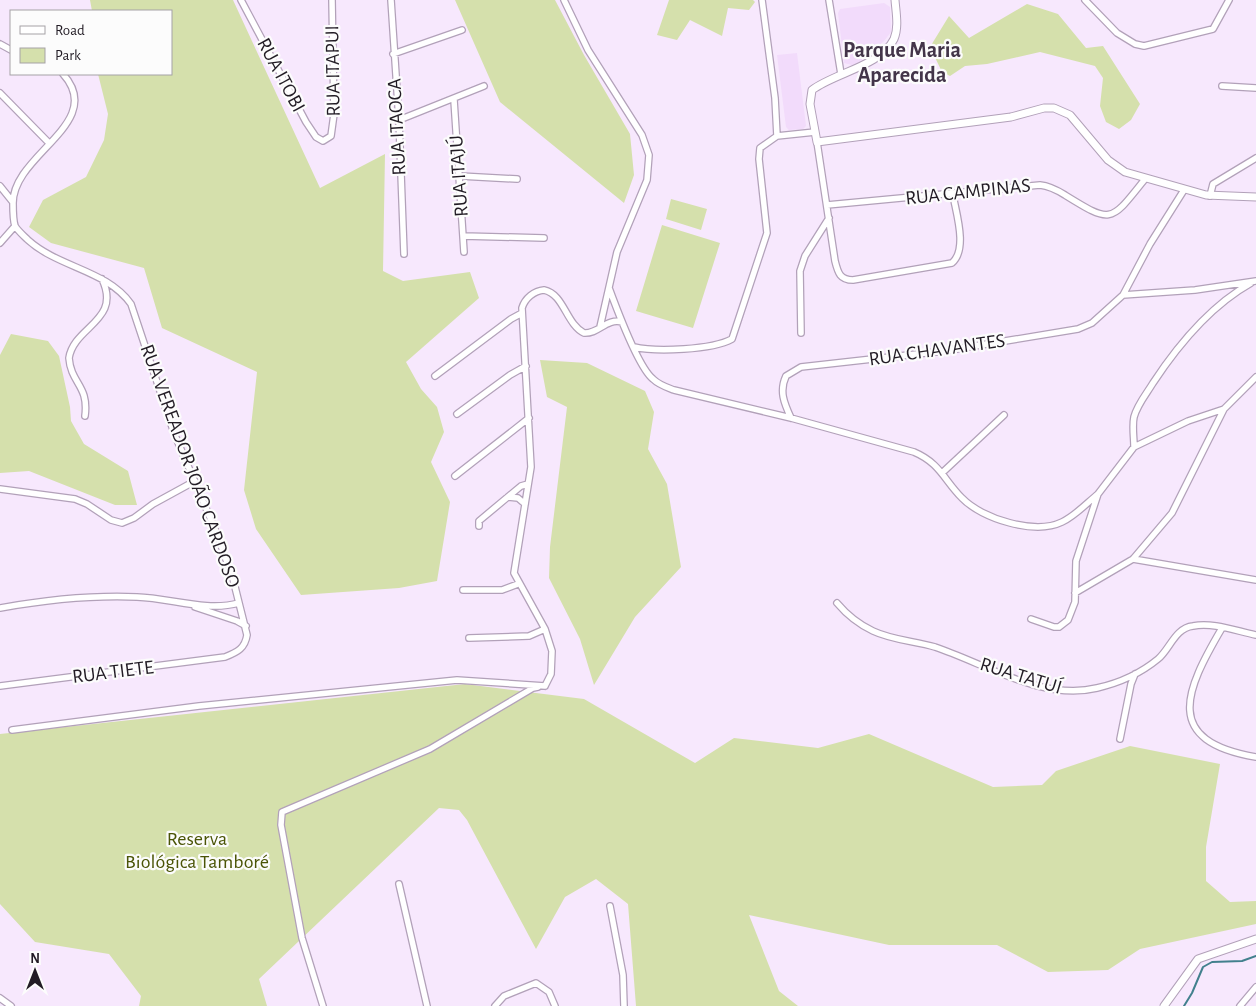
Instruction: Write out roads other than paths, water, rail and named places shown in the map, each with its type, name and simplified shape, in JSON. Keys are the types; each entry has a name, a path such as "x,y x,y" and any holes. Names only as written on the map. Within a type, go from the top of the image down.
{"street":[{"name":"RUA ITOBI","path":"241,0 309,128 319,140 328,140"},
{"name":"RUA ITAPUI","path":"328,140 333,132 334,114 332,0"},
{"name":"RUA ITAOCA","path":"391,0 393,54 399,120 404,254"},
{"path":"564,0 588,50 642,135 649,155 647,180 617,252 599,328"},
{"path":"762,0 775,98 777,136"},
{"path":"833,0 829,0 841,74"},
{"path":"895,0 897,21 894,39 875,57 812,90 810,104 837,268 843,278 853,280 946,264 956,259 960,249 954,195"},
{"path":"1085,0 1124,38 1144,46 1213,29 1229,0"},
{"path":"393,54 462,30"},
{"path":"0,243 15,226 12,201 20,178 62,130 74,111 73,91 64,75"},
{"path":"399,120 454,100 484,86"},
{"path":"1222,86 1256,88"},
{"path":"0,93 50,143"},
{"name":"RUA ITAJÚ","path":"454,100 464,252"},
{"path":"817,142 1011,118 1044,108 1061,110 1082,126 1115,166 1144,179 1210,196 1256,197"},
{"path":"634,346 646,350 670,350 720,343 732,339 767,233 760,148 777,136 815,132"},
{"path":"1210,196 1213,184 1256,158"},
{"path":"460,176 517,179"},
{"name":"RUA CAMPINAS","path":"827,205 954,195 1046,185 1104,216 1119,210 1144,179"},
{"path":"0,186 12,201"},
{"name":"RUA CHAVANTES","path":"791,418 782,396 782,389 786,376 801,367 944,351 1078,329 1098,318 1123,295 1150,244 1184,190"},
{"path":"801,333 799,281 802,262 829,218"},
{"name":"RUA VEREADOR JOÃO CARDOSO","path":"15,226 34,246 54,258 118,288 130,304 174,433 217,534 246,626"},
{"path":"463,236 544,238"},
{"path":"85,416 86,396 74,375 68,358 76,343 103,312 108,291 102,279"},
{"path":"1123,295 1194,290 1256,281"},
{"path":"1134,447 1135,414 1170,357 1190,333 1235,292 1256,281"},
{"path":"609,288 622,322 648,374 659,384 674,390 791,418 914,452 932,462 943,472 954,490 973,507 1019,526 1046,526 1062,522 1098,494 1134,447 1188,421 1224,409"},
{"path":"545,686 551,674 553,659 545,630 518,584 514,573 531,467 522,314 524,301 536,291 544,290 554,295 580,331 589,334 610,322 622,322"},
{"path":"435,376 511,319 522,314"},
{"path":"457,414 510,375 526,366"},
{"path":"1076,593 1133,559 1172,513 1224,409 1256,377"},
{"path":"943,472 1004,415"},
{"path":"455,476 529,418"},
{"path":"0,488 75,499 87,504 111,520 122,523 134,518 153,504 194,481"},
{"path":"479,526 479,521 508,496 521,486 528,484"},
{"path":"1032,619 1054,627 1064,624 1072,611 1076,593 1076,560 1098,494"},
{"path":"508,496 518,498 524,504"},
{"path":"1133,559 1256,580"},
{"path":"463,590 502,590 518,584"},
{"path":"0,608 56,600 115,597 139,597 219,606 239,603"},
{"name":"RUA TATUÍ","path":"838,603 849,617 873,631 937,648 1044,687 1082,691 1116,683 1135,674 1160,657 1183,629 1202,625 1256,635"},
{"path":"188,604 246,626"},
{"name":"RUA TIETE","path":"0,686 225,657 241,649 245,643 246,626"},
{"path":"1222,628 1201,665 1193,686 1189,712 1193,724 1203,738 1215,746 1256,757"},
{"path":"470,638 529,636 545,630"},
{"path":"1120,739 1131,684 1135,674"},
{"path":"12,730 199,706 457,680 545,686"},
{"path":"323,1006 302,938 280,816 287,809 430,749 533,688 545,686"},
{"path":"399,884 427,1006"},
{"path":"610,906 622,975 624,1006"},
{"path":"1164,1006 1198,959 1256,939"},
{"path":"495,1006 504,996 536,983 549,992 554,1006"},
{"path":"1240,1006 1256,987"},
{"path":"0,998 11,1006"}],"waterway":[{"path":"1184,1006 1203,967 1212,962 1242,961 1256,956"}],"district":[{"name":"Parque Maria Aparecida","path":"902,62"}],"park label":[{"name":"Reserva Biológica Tamboré","path":"197,850"}]}
